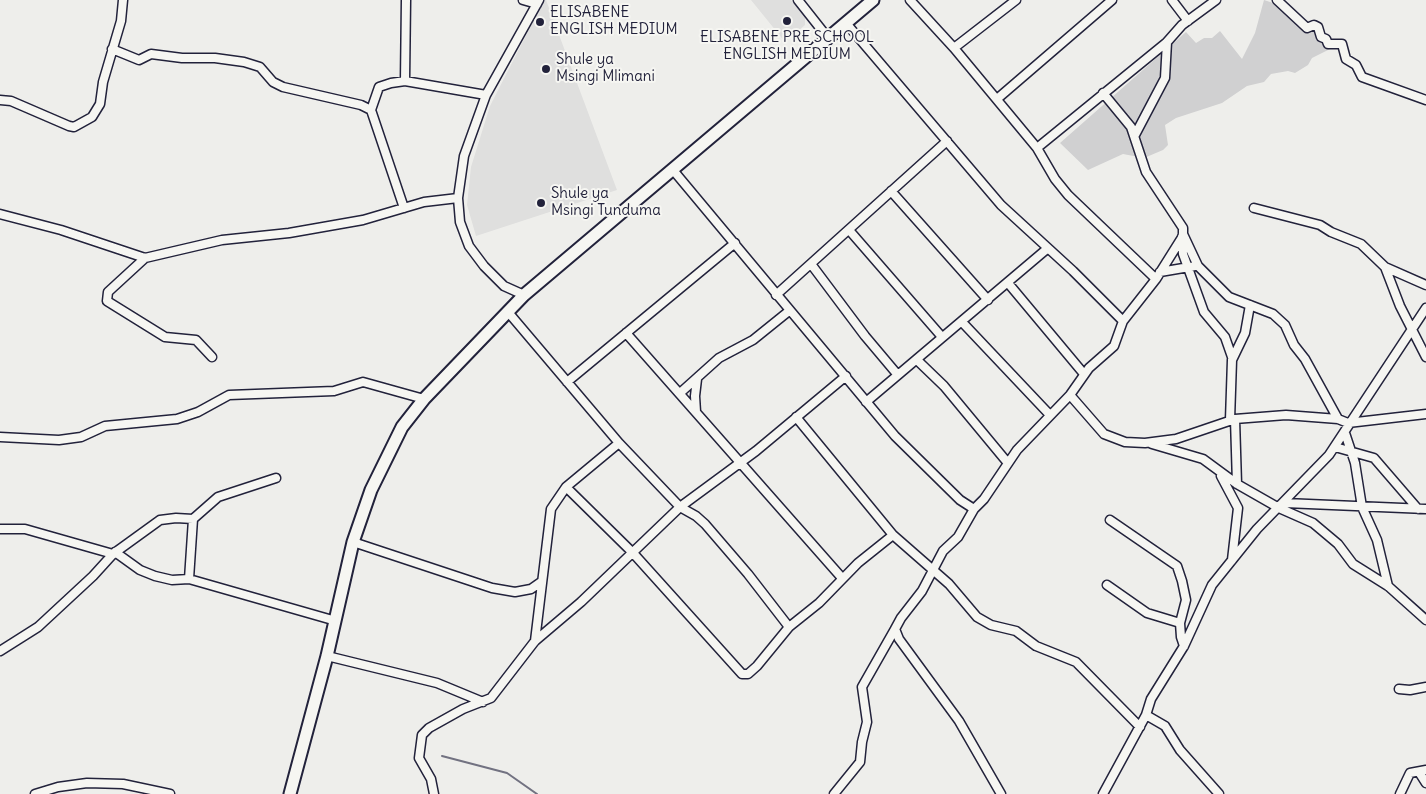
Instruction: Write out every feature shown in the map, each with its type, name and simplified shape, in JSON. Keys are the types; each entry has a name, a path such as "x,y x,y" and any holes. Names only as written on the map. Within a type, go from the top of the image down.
{"highway":[{"path":"290,794 336,621 352,542 371,490 402,426 424,399 524,295 873,0"}],"street":[{"path":"0,100 12,101 69,126 74,127 85,122 98,111 112,48 121,21 124,0"},
{"path":"405,81 406,0"},
{"path":"523,0 538,2 486,95 464,156 458,198 460,222 469,246 484,266 504,286 524,295"},
{"path":"798,0 828,38"},
{"path":"910,0 954,48 1037,148 1055,179 1068,195 1158,275"},
{"path":"954,48 1016,0"},
{"path":"997,99 1112,0"},
{"path":"1172,0 1188,21"},
{"path":"1037,148 1167,42 1188,21 1216,0"},
{"path":"1277,0 1307,28 1314,25 1318,27 1321,37 1326,39 1328,44 1342,44 1346,59 1356,65 1362,77 1426,100"},
{"path":"846,22 1001,206 1048,248 1123,321"},
{"path":"1135,134 1166,73 1167,42"},
{"path":"112,48 139,60 151,54 244,62 260,68 273,82 283,87 361,105 371,110"},
{"path":"404,208 371,110 379,87 405,81 486,95"},
{"path":"1103,94 1126,118 1135,134 1146,172 1183,228 1183,236 1194,267 1204,312 1210,322 1225,337 1232,357 1236,484"},
{"path":"776,296 946,141"},
{"path":"673,170 735,243 776,296 915,458 960,500 974,509"},
{"path":"891,191 988,300"},
{"path":"212,357 196,340 165,337 107,301 108,292 145,258 222,240 289,233 363,220 424,202 458,198"},
{"path":"1254,208 1320,225 1331,232 1352,238 1384,266 1397,274 1426,285"},
{"path":"0,214 61,230 145,258"},
{"path":"849,230 942,337"},
{"path":"834,794 860,762 867,722 862,687 901,618 922,591 932,568 943,551 958,536 974,509 984,499 1008,462 1049,414 1070,395 1084,374 1114,346 1123,321 1158,275 1183,236"},
{"path":"567,382 735,243"},
{"path":"866,402 1048,248"},
{"path":"811,264 865,336 898,374"},
{"path":"1384,266 1400,306 1414,329 1426,357"},
{"path":"1158,275 1194,267"},
{"path":"1194,267 1231,299 1273,314 1285,325 1294,345 1305,359 1338,420"},
{"path":"1008,283 1084,374"},
{"path":"1232,357 1245,333 1250,305"},
{"path":"1104,794 1140,728 1152,699 1184,646 1212,584 1257,529 1282,505 1335,447 1345,433 1348,423 1414,329 1426,308"},
{"path":"680,393 719,358 753,340 789,311"},
{"path":"508,312 619,443 680,507 696,516 714,534 789,627"},
{"path":"962,322 1049,414"},
{"path":"626,333 842,578"},
{"path":"917,360 944,386 1008,462"},
{"path":"434,794 431,779 419,758 422,735 440,721 491,698 535,641 633,553 680,507 740,463 846,376"},
{"path":"696,412 697,379"},
{"path":"0,437 59,440 80,437 105,426 177,419 198,412 229,395 334,391 363,382 424,399"},
{"path":"1070,395 1104,434 1125,442 1145,443 1176,439 1233,419 1286,415 1338,420 1348,423 1426,414"},
{"path":"796,417 894,535 949,584 969,610 983,622 1016,631 1036,646 1065,656 1081,666 1140,728"},
{"path":"1345,433 1355,463 1362,507 1377,540 1388,586"},
{"path":"535,641 551,509 566,487 619,443"},
{"path":"1145,443 1203,459 1236,484 1282,505 1319,528 1338,544 1353,564 1388,586 1426,620"},
{"path":"1335,447 1374,458 1422,509"},
{"path":"1219,472 1238,508 1232,560"},
{"path":"0,652 43,622 93,576 114,553 160,520 176,518 193,519 218,497 276,478"},
{"path":"566,487 633,553 742,674 748,674 757,666 789,627 819,603 842,578 894,535"},
{"path":"1282,505 1422,509"},
{"path":"189,579 193,519"},
{"path":"1110,520 1176,566 1182,581 1186,600 1180,623 1180,637 1184,646"},
{"path":"0,529 25,529 114,553 140,570 155,576 172,580 189,579 336,621"},
{"path":"352,542 492,588 515,592 531,589 541,582"},
{"path":"1107,585 1147,614 1180,623"},
{"path":"895,629 899,639 958,721 1001,794"},
{"path":"327,656 437,683 483,702"},
{"path":"1399,689 1410,690 1426,687"},
{"path":"1146,715 1165,726 1180,750 1219,794"},
{"path":"1400,794 1410,773 1423,771 1426,783"},
{"path":"35,794 58,787 87,783 123,784 170,794"}],"shaded area":[{"path":"544,0 546,0 617,190 476,236 467,205 471,167 490,106"},
{"name":"ELISABENE PRE SCHOOL ENGLISH MEDIUM","path":"751,0 791,0 805,17 805,25 785,42"},
{"path":"1264,0 1291,9 1299,15 1303,22 1312,20 1322,24 1324,45 1330,49 1312,58 1308,65 1295,73 1288,71 1271,74 1264,82 1247,86 1222,103 1176,118 1165,125 1168,145 1163,150 1144,158 1123,154 1088,170 1060,143 1186,32 1196,43 1204,38 1212,38 1220,31 1242,59 1255,33"}],"waterway":[{"path":"442,756 507,773 537,794"}],"place":[{"name":"ELISABENE PRE SCHOOL ENGLISH MEDIUM","path":"787,21"},
{"name":"ELISABENE ENGLISH MEDIUM","path":"540,22"},
{"name":"Shule ya Msingi Mlimani","path":"546,69"},
{"name":"Shule ya Msingi Tunduma","path":"541,203"}]}
